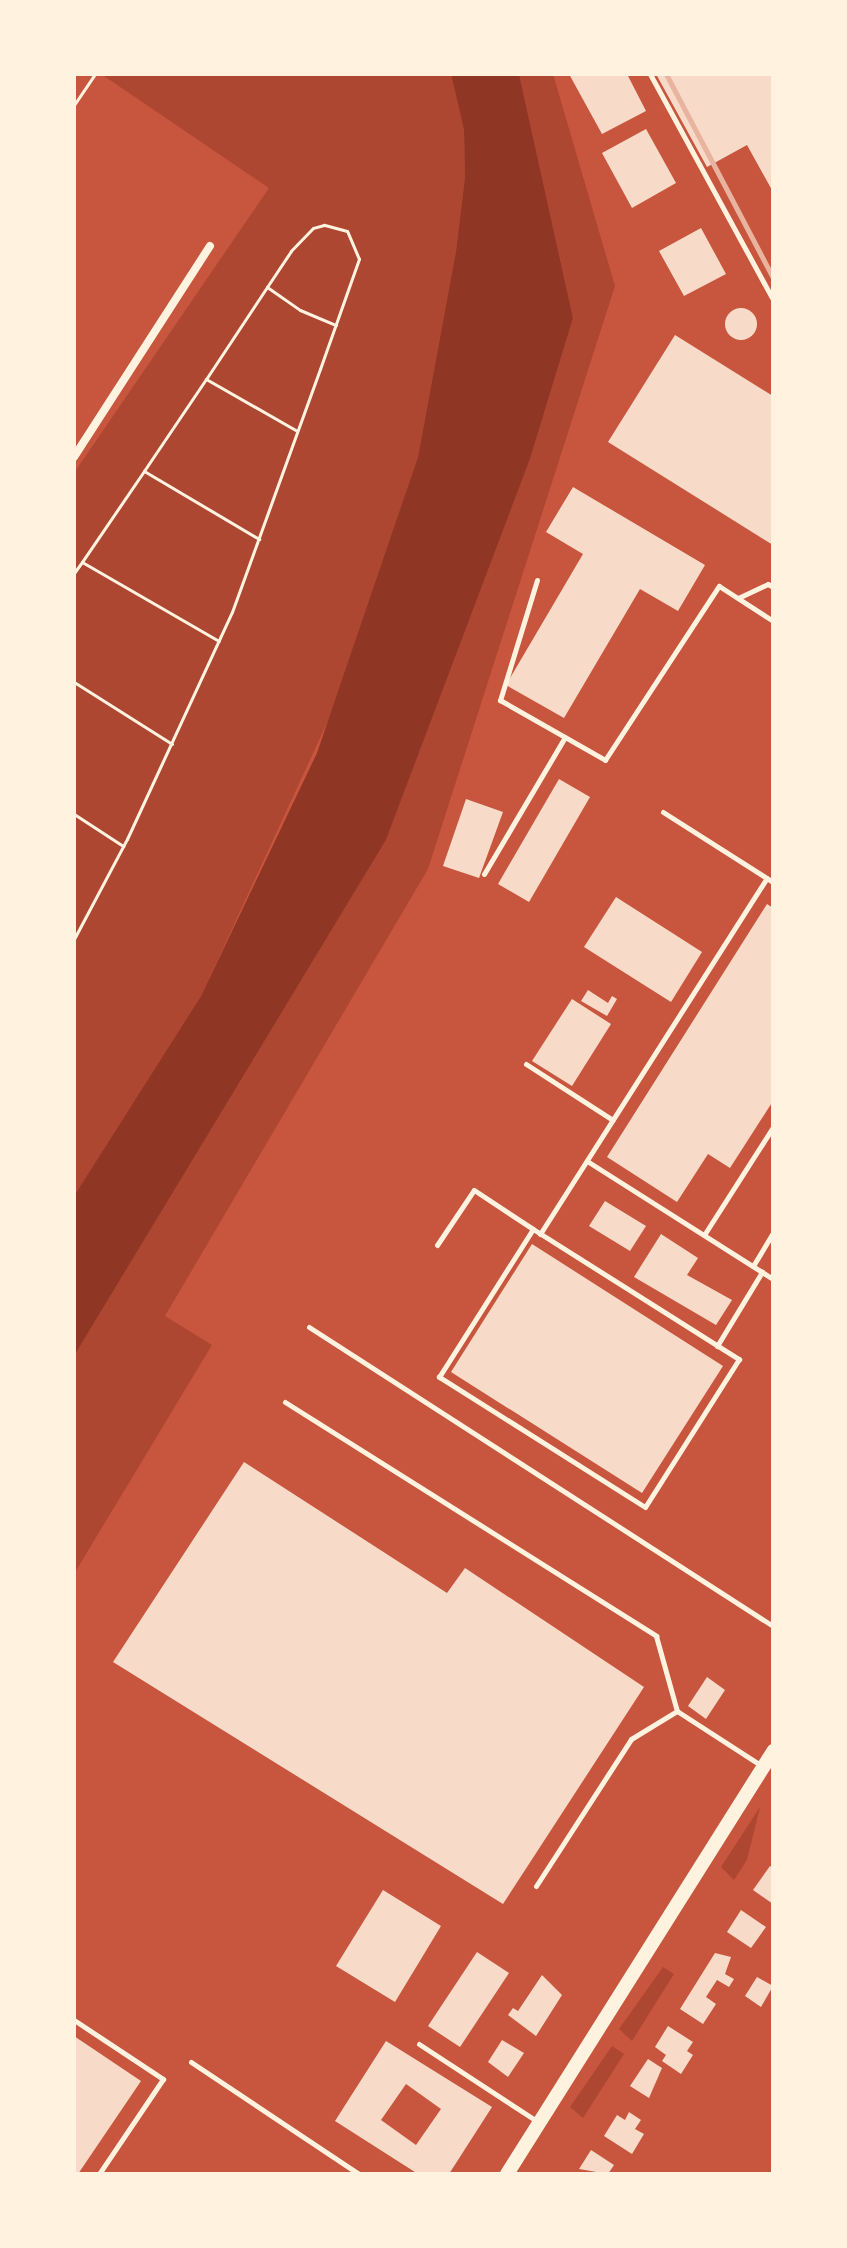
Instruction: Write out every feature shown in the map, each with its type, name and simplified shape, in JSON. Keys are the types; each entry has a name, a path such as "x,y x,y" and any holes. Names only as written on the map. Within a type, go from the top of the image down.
{"main road":[{"path":"507,2174 768,1770 773,1751"}],"street":[{"path":"74,457 210,246"}],"lane":[{"path":"650,74 773,300"},
{"path":"537,580 500,700 605,760 719,586 773,621"},
{"path":"738,598 768,584 773,587"},
{"path":"484,874 565,737"},
{"path":"663,812 773,882"},
{"path":"540,1234 767,878"},
{"path":"526,1064 613,1120"},
{"path":"704,1235 773,1127"},
{"path":"587,1161 773,1279"},
{"path":"437,1245 474,1190 739,1359 645,1507 439,1377 533,1229"},
{"path":"753,1266 773,1233"},
{"path":"717,1346 762,1272"},
{"path":"309,1327 773,1626"},
{"path":"285,1402 656,1636 677,1711 768,1770"},
{"path":"536,1886 631,1739 677,1711"},
{"path":"74,2020 163,2079 99,2174"},
{"path":"419,2044 539,2123"},
{"path":"191,2062 359,2174"}],"path":[{"path":"74,105 95,74"},
{"path":"74,573 267,287 313,228 338,225 355,240 359,259 259,539 219,641 172,744 74,939"},
{"path":"267,287 300,310 336,325"},
{"path":"206,379 298,432"},
{"path":"144,471 259,539"},
{"path":"82,562 219,641"},
{"path":"74,682 172,744"},
{"path":"74,814 123,846"}],"shaded area":[{"path":"101,74 451,74 464,130 465,177 456,251 418,457 339,697 201,996 74,1196 74,473 269,188"},
{"path":"451,74 519,74 573,318 530,459 386,840 74,1356 74,1196 201,996 317,753 418,457 456,251 465,177 464,130"},
{"path":"519,74 553,74 615,286 428,869 165,1316 212,1345 74,1574 74,1356 386,840 530,459 573,318"},
{"path":"760,1807 747,1860 734,1880 721,1867"},
{"path":"663,1967 674,1974 632,2041 619,2029"},
{"path":"612,2046 624,2054 583,2118 570,2107"}],"building":[{"path":"569,74 627,74 646,111 602,134"},
{"path":"656,74 773,74 773,192 747,145 707,167"},
{"path":"646,129 676,183 632,208 602,153"},
{"path":"701,228 726,274 684,296 659,251"},
{"path":"741,308 752,313 757,324 752,335 741,340 730,335 725,324 730,313"},
{"path":"675,335 773,396 773,545 608,442"},
{"path":"573,487 705,565 678,611 640,589 564,718 506,685 583,554 546,532"},
{"path":"559,779 590,797 529,902 498,884"},
{"path":"466,799 503,812 479,878 443,866"},
{"path":"616,897 702,952 671,1002 584,947"},
{"path":"767,904 773,908 773,1101 730,1168 708,1154 677,1202 607,1157"},
{"path":"588,990 608,1003 612,996 617,999 607,1016 581,1001"},
{"path":"572,999 611,1024 572,1086 532,1061"},
{"path":"605,1201 646,1226 630,1251 589,1226"},
{"path":"661,1234 698,1258 687,1275 732,1300 716,1325 634,1277"},
{"path":"532,1244 723,1366 642,1493 451,1372"},
{"path":"244,1462 447,1593 465,1568 644,1687 503,1904 113,1662"},
{"path":"707,1677 725,1690 706,1719 688,1706"},
{"path":"770,1866 773,1868 773,1904 753,1890"},
{"path":"383,1890 441,1926 395,2002 336,1966"},
{"path":"741,1910 766,1927 751,1948 727,1932"},
{"path":"477,1952 509,1973 460,2047 428,2026"},
{"path":"715,1953 731,1957 725,1974 734,1979 729,1987 717,1980 706,1997 716,2004 703,2024 680,2009"},
{"path":"542,1975 562,1995 536,2036 508,2015 513,2008 518,2011"},
{"path":"757,1977 773,1986 761,2007 745,1996"},
{"path":"668,2026 693,2042 687,2051 693,2055 681,2074 662,2061 666,2055 655,2047"},
{"path":"74,2036 141,2081 78,2174 74,2174"},
{"path":"502,2040 524,2053 508,2077 488,2062"},
{"path":"386,2041 492,2107 449,2174 418,2174 335,2121","holes":["406,2084 441,2109 416,2145 381,2120"]},
{"path":"648,2059 662,2068 649,2098 630,2086"},
{"path":"629,2112 641,2120 635,2129 644,2134 632,2154 604,2136 617,2115 625,2120"},
{"path":"591,2150 614,2165 608,2174 579,2169"}],"railway":[{"path":"666,74 773,278"}]}
